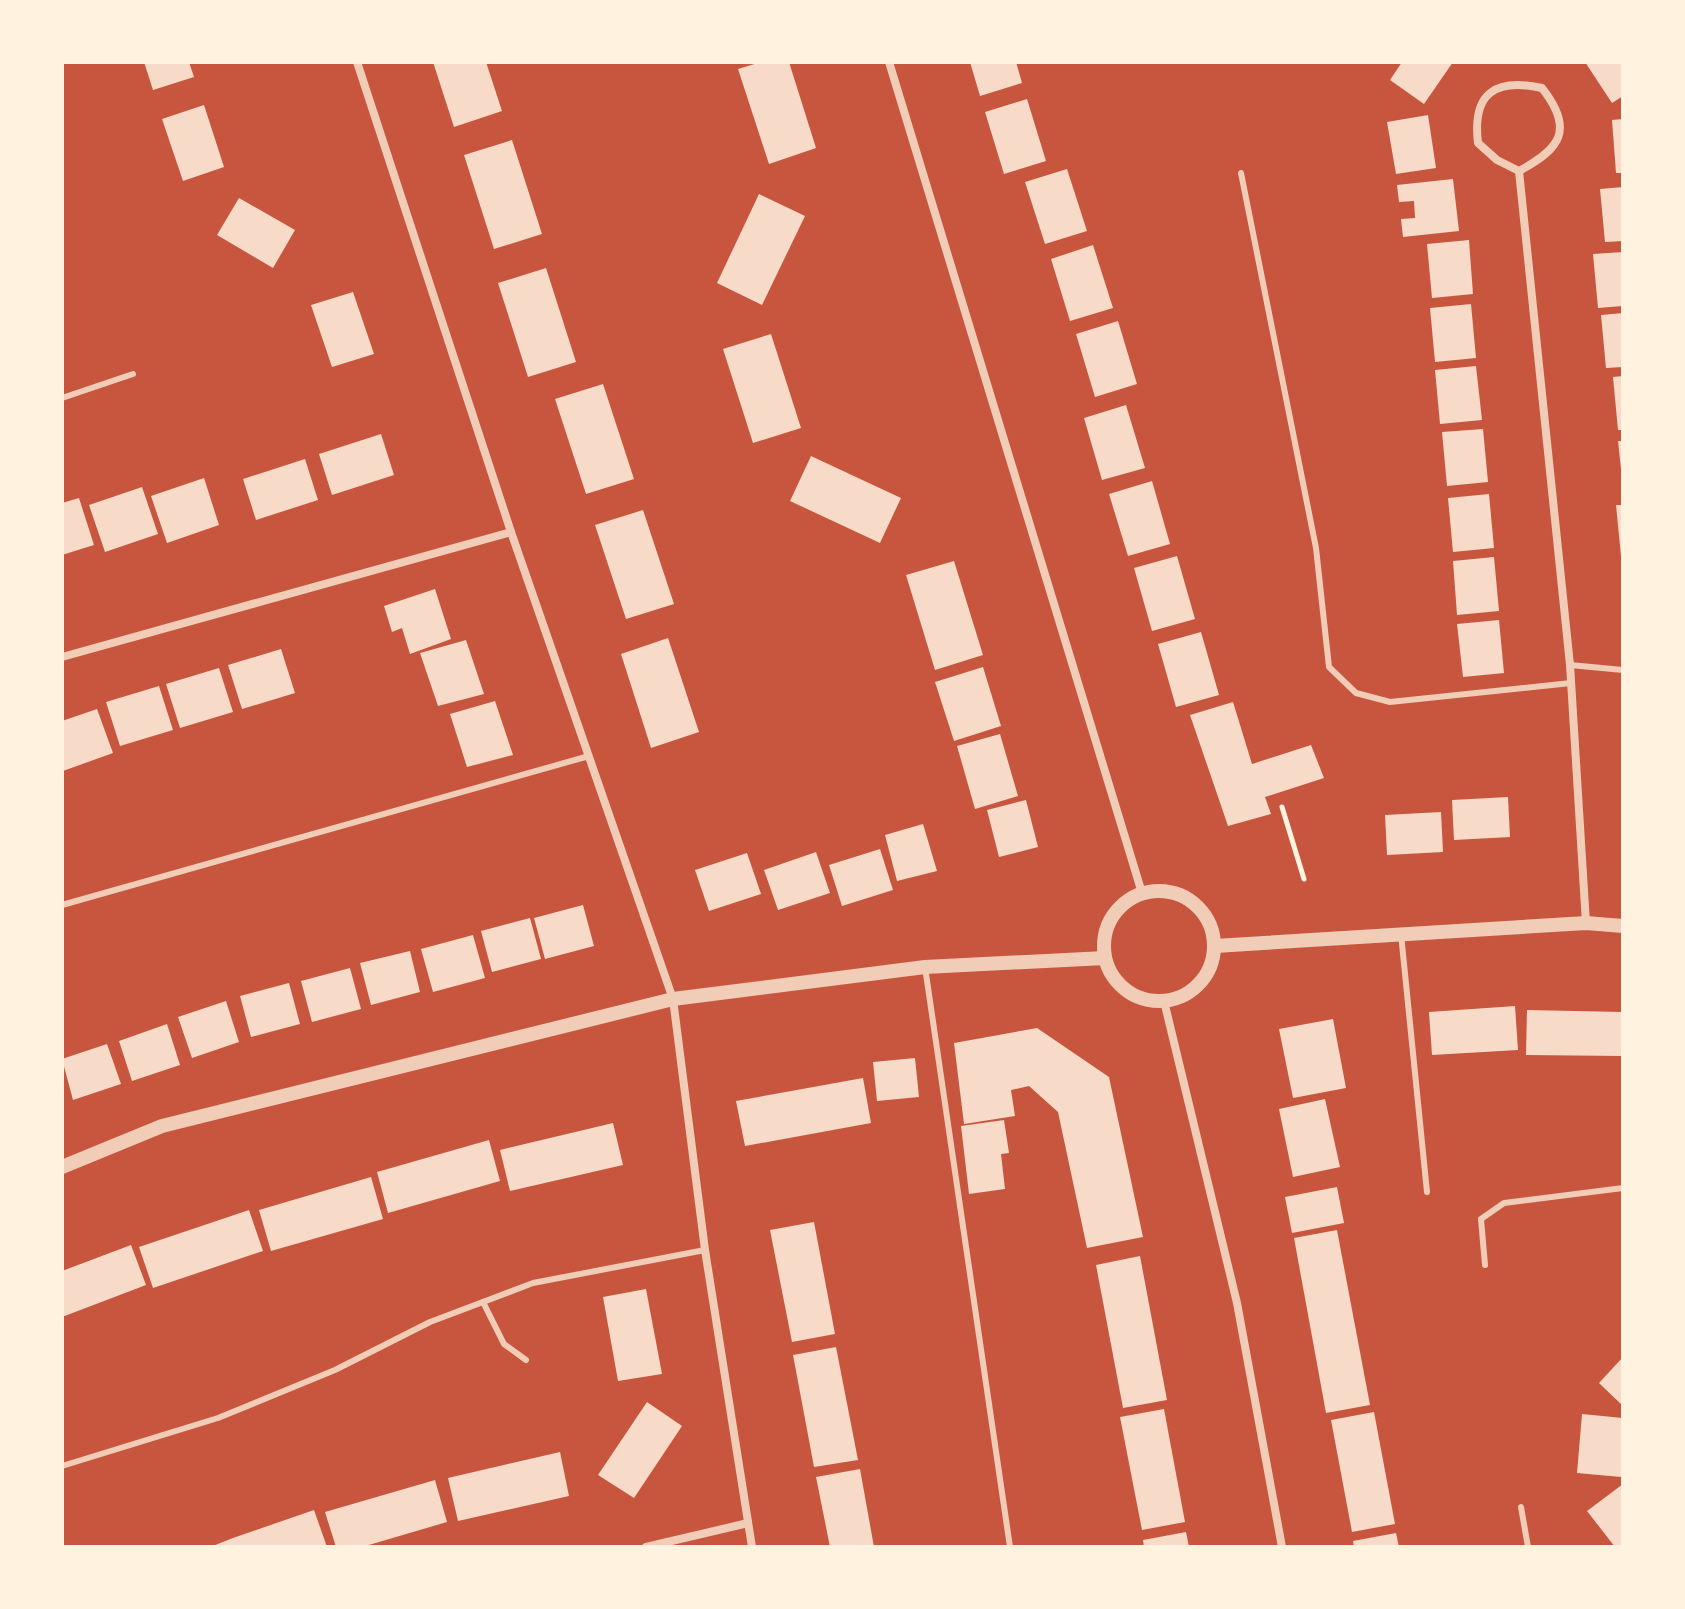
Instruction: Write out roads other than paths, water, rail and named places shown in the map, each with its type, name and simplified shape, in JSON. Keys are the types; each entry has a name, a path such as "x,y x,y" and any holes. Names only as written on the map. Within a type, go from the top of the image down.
{"street":[{"path":"357,62 511,532 673,999 705,1250 752,1547"},
{"path":"889,62 1142,893"},
{"path":"1503,85 1542,88 1555,105 1560,131 1550,154 1519,171 1497,160 1478,143 1475,118 1483,99 1503,85"},
{"path":"1519,171 1570,665 1586,923"},
{"path":"62,657 511,532"},
{"path":"1168,892 1192,901 1208,921 1215,946 1205,977 1180,997 1164,1001 1148,1000 1127,990 1111,973 1105,958 1108,926 1128,900 1142,893 1168,892"},
{"path":"1215,946 1586,923 1623,926"},
{"path":"62,1167 162,1126 673,999 925,967 1105,958"},
{"path":"1164,1001 1237,1303 1282,1547"},
{"path":"646,1547 748,1523"}],"lane":[{"path":"1241,173 1316,548 1329,667 1356,693 1390,702 1571,683"},
{"path":"62,398 133,374"},
{"path":"1570,665 1623,670"},
{"path":"62,905 589,756"},
{"path":"1401,934 1427,1192"},
{"path":"925,967 1010,1547"},
{"path":"1485,1265 1481,1219 1504,1203 1623,1188"},
{"path":"62,1466 218,1418 335,1370 430,1322 533,1283 705,1250"},
{"path":"483,1302 504,1344 526,1360"},
{"path":"1521,1507 1528,1547"}]}
